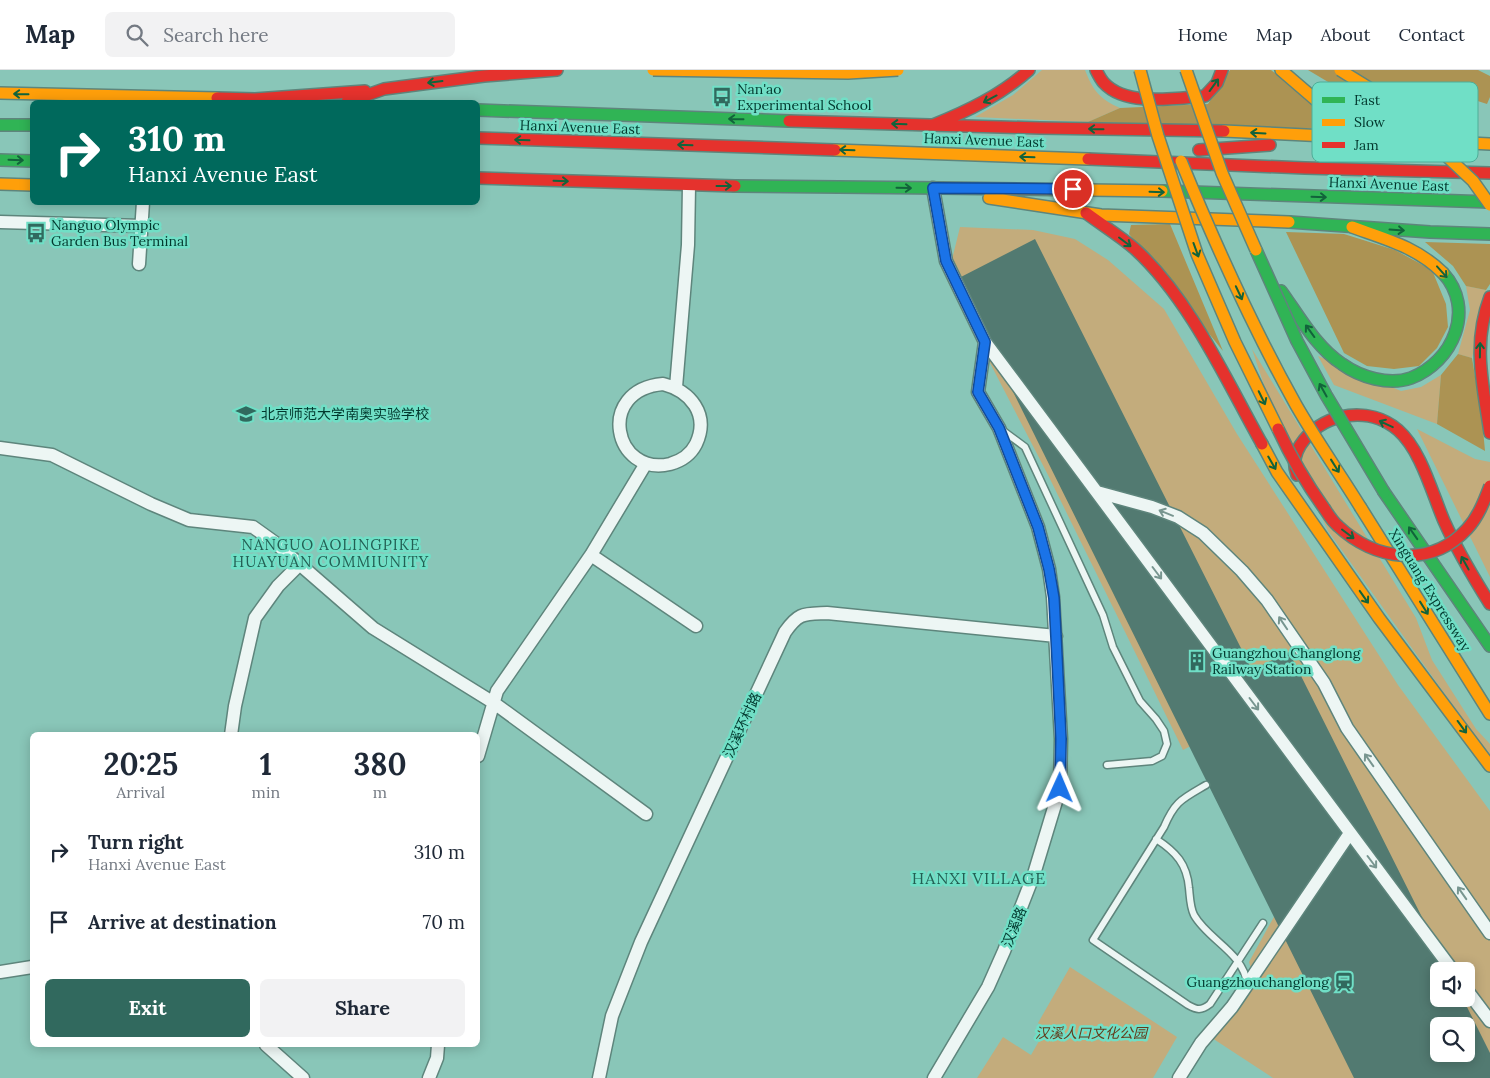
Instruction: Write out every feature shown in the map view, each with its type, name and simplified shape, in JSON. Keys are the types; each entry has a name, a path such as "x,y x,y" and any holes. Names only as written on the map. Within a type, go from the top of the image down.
{"main road":[{"path":"0,93 255,99 326,96 484,76 557,70"},
{"path":"654,70 848,74 898,70"},
{"path":"933,125 999,94 1029,70"},
{"path":"1096,70 1099,79 1114,91 1130,98 1146,99 1205,96 1217,83 1222,70"},
{"path":"1140,70 1148,109 1193,244 1209,285 1261,398 1296,466 1337,526 1361,544 1374,550 1404,556 1431,552 1458,538 1467,530 1481,511 1490,486"},
{"name":"Xinguang Expressway","path":"1149,70 1176,149 1210,232 1256,330 1297,406 1490,714"},
{"path":"1186,70 1222,173 1261,264 1315,338 1339,363 1361,375 1388,381 1407,379 1428,370 1442,359 1452,346 1460,320 1459,302 1449,280 1433,262 1414,250 1352,227"},
{"path":"1281,70 1312,98"},
{"path":"1340,70 1359,82"},
{"path":"353,100 384,89"},
{"path":"480,110 1040,128 1189,129 1312,136"},
{"path":"0,125 30,125"},
{"name":"Hanxi Avenue East","path":"480,138 1490,173"},
{"path":"1076,159 1312,142"},
{"path":"0,160 30,161"},
{"path":"1453,162 1473,181 1490,203"},
{"name":"Hanxi Avenue East","path":"480,178 689,186 1091,189 1490,203"},
{"path":"0,184 30,185"},
{"path":"933,188 1101,216 1304,223 1490,234"},
{"path":"1086,213 1135,249 1166,282 1194,322 1277,472 1379,618 1490,766"},
{"name":"Xinguang Expressway","path":"1261,264 1301,349 1384,492 1490,646"},
{"path":"1490,297 1484,309 1481,324 1480,364 1490,432"},
{"path":"1490,332 1490,339"},
{"path":"1324,539 1294,468 1297,448 1308,432 1314,427 1326,420 1339,416 1359,414 1390,424 1399,430 1407,441 1418,461 1448,531 1490,604"}],"street":[{"path":"676,387 688,245 689,186"},
{"path":"933,188 946,261 985,342 1446,962"},
{"path":"139,264 143,205"},
{"path":"0,222 142,226"},
{"name":"汉溪路","path":"934,1078 988,987 1004,951 1034,874 1060,788 1061,739 1054,598 1038,527 999,428 978,392 985,342"},
{"path":"663,384 676,387 696,405 700,418 700,432 696,444 688,455 677,462 663,466 645,465 628,450 621,438 619,425 621,412 627,400 637,391 649,385 663,384"},
{"path":"0,448 52,455 151,504 189,520 253,527 274,542 374,628 494,703 646,814"},
{"path":"480,749 498,691 591,555 645,465"},
{"path":"1097,492 1152,507 1178,517 1203,533 1248,578 1267,600 1324,683 1347,728 1490,933"},
{"path":"591,555 696,626"},
{"path":"231,732 235,706 255,618 278,586 300,565"},
{"name":"汉溪环村路","path":"599,1078 612,1016 641,942 785,632 794,620 805,614 827,613 1056,636"},
{"path":"1179,1078 1201,1043 1232,1007 1350,832"},
{"path":"0,972 30,967"},
{"path":"1475,1001 1490,1021"},
{"path":"268,1047 303,1078"},
{"path":"429,1078 437,1058 438,1047"}],"lane":[{"path":"999,428 1025,447 1103,615 1113,647 1140,701 1164,730 1167,744 1162,756 1152,761 1107,765"},
{"path":"1206,785 1178,802 1171,810 1156,839 1093,940 1197,1010 1204,1009 1210,1004 1263,923"},
{"path":"1156,839 1170,848 1180,858 1188,881 1193,913 1199,922 1242,965 1247,985"}],"green space":[{"path":"1042,70 1085,70 1098,94 1120,108 1088,122 975,117 1013,95"},
{"path":"960,227 1033,230 1075,239 1108,260 1164,309 1237,434 1398,685 1490,811 1490,1078 1273,1078 1212,1038 1254,978 1249,962 1302,866 1229,726 1183,750 1048,475 947,280"},
{"path":"1466,286 1486,290 1472,358 1458,354 1470,310"},
{"path":"1252,349 1416,618 1432,660 1476,729 1490,744 1490,757 1328,531 1266,391"},
{"path":"1318,356 1401,391 1421,387 1441,375 1437,424 1334,385"},
{"path":"1417,429 1475,459 1490,462 1490,577"},
{"name":"汉溪人口文化公园","path":"1070,967 1177,1037 1153,1078 977,1078 1003,1037 1031,1055 1046,1029 1038,1023"}],"shaded area":[{"path":"1230,70 1271,70 1312,103 1312,129 1088,122 1120,108 1208,104"},
{"path":"1308,70 1478,70 1490,76 1490,97 1487,104 1478,101 1478,82 1328,82"},
{"path":"1170,224 1223,351 1129,234 1131,225"},
{"path":"1286,232 1344,234 1395,250 1432,270 1446,304 1448,327 1437,348 1419,366 1394,369 1367,366 1344,353"},
{"path":"1425,242 1490,244 1490,284 1486,290 1466,286 1453,266"},
{"path":"1458,354 1472,358 1485,451 1437,424 1441,375"}],"building":[{"name":"Guangzhou Changlong Railway Station","path":"1035,239 1252,670 1289,652 1444,962 1430,962 1430,1007 1467,1007 1472,1017 1430,1017 1430,1062 1475,1062 1475,1023 1490,1053 1490,1078 1354,1078 957,279"}],"traffic: fast":[{"path":"480,110 789,121"},
{"path":"0,125 30,125"},
{"path":"0,160 30,161"},
{"path":"735,186 941,188"},
{"path":"1162,191 1490,202"},
{"path":"1289,222 1430,232 1490,234"},
{"path":"1256,250 1297,341 1326,395 1384,492"},
{"path":"1281,291 1301,321 1333,357 1357,373 1375,379 1393,381 1411,378 1426,370 1438,360 1448,347 1455,333 1458,318 1458,302 1453,287 1443,273"},
{"path":"1384,492 1490,646"}],"traffic: slow":[{"path":"653,70 848,73 898,70"},
{"path":"1140,70 1158,136 1197,254 1235,342 1278,429"},
{"path":"1186,70 1222,173 1256,250"},
{"path":"1281,70 1312,97"},
{"path":"1340,70 1359,82"},
{"path":"0,93 217,98"},
{"path":"1224,131 1312,135"},
{"path":"1478,143 1490,144"},
{"path":"835,150 1088,159"},
{"path":"1181,161 1207,223 1264,345 1304,418 1361,508"},
{"path":"1453,162 1473,181 1490,205"},
{"path":"0,184 30,185"},
{"path":"941,188 1162,191"},
{"path":"989,198 1101,215 1289,222"},
{"path":"1352,227 1411,250 1443,273"},
{"path":"1262,444 1277,472 1379,618 1490,766"},
{"path":"1361,508 1490,714"}],"traffic: jam":[{"path":"353,100 384,89 484,76 557,70"},
{"path":"933,125 984,102 1029,70"},
{"path":"1096,70 1103,82 1113,91 1138,98 1152,99 1205,96 1217,83 1222,70"},
{"path":"217,98 255,99 365,91"},
{"path":"789,121 1224,131"},
{"path":"480,138 835,150"},
{"path":"1199,150 1270,145"},
{"path":"1088,159 1490,173"},
{"path":"480,178 735,186"},
{"path":"1086,213 1135,249 1155,269 1173,292 1206,341 1262,444"},
{"path":"1490,297 1481,331 1480,348 1482,381 1490,433"},
{"path":"1297,475 1295,457 1298,448 1313,431 1324,423 1336,418 1362,415 1387,422 1398,430 1413,449 1425,472 1449,532 1490,604"},
{"path":"1278,429 1317,499 1334,522 1352,538 1385,552 1419,555 1436,550 1452,542 1467,529 1474,519 1490,486"}],"place":[{"name":"Nan'ao Experimental School","path":"722,97"},
{"name":"Nanguo Olympic Garden Bus Terminal","path":"36,233"},
{"name":"北京师范大学南奥实验学校","path":"246,414"},
{"name":"Guangzhou Changlong Railway Station","path":"1197,661"},
{"name":"Guangzhouchanglong","path":"1344,982"}],"district":[{"name":"NANGUO AOLINGPIKE HUAYUAN COMMIUNITY","path":"331,552"},
{"name":"HANXI VILLAGE","path":"979,878"}],"route":[{"path":"1060,788 1061,739 1056,636 1054,598 1049,569 1038,527 999,428 978,392 985,342 946,261 933,188 1073,189"}]}
